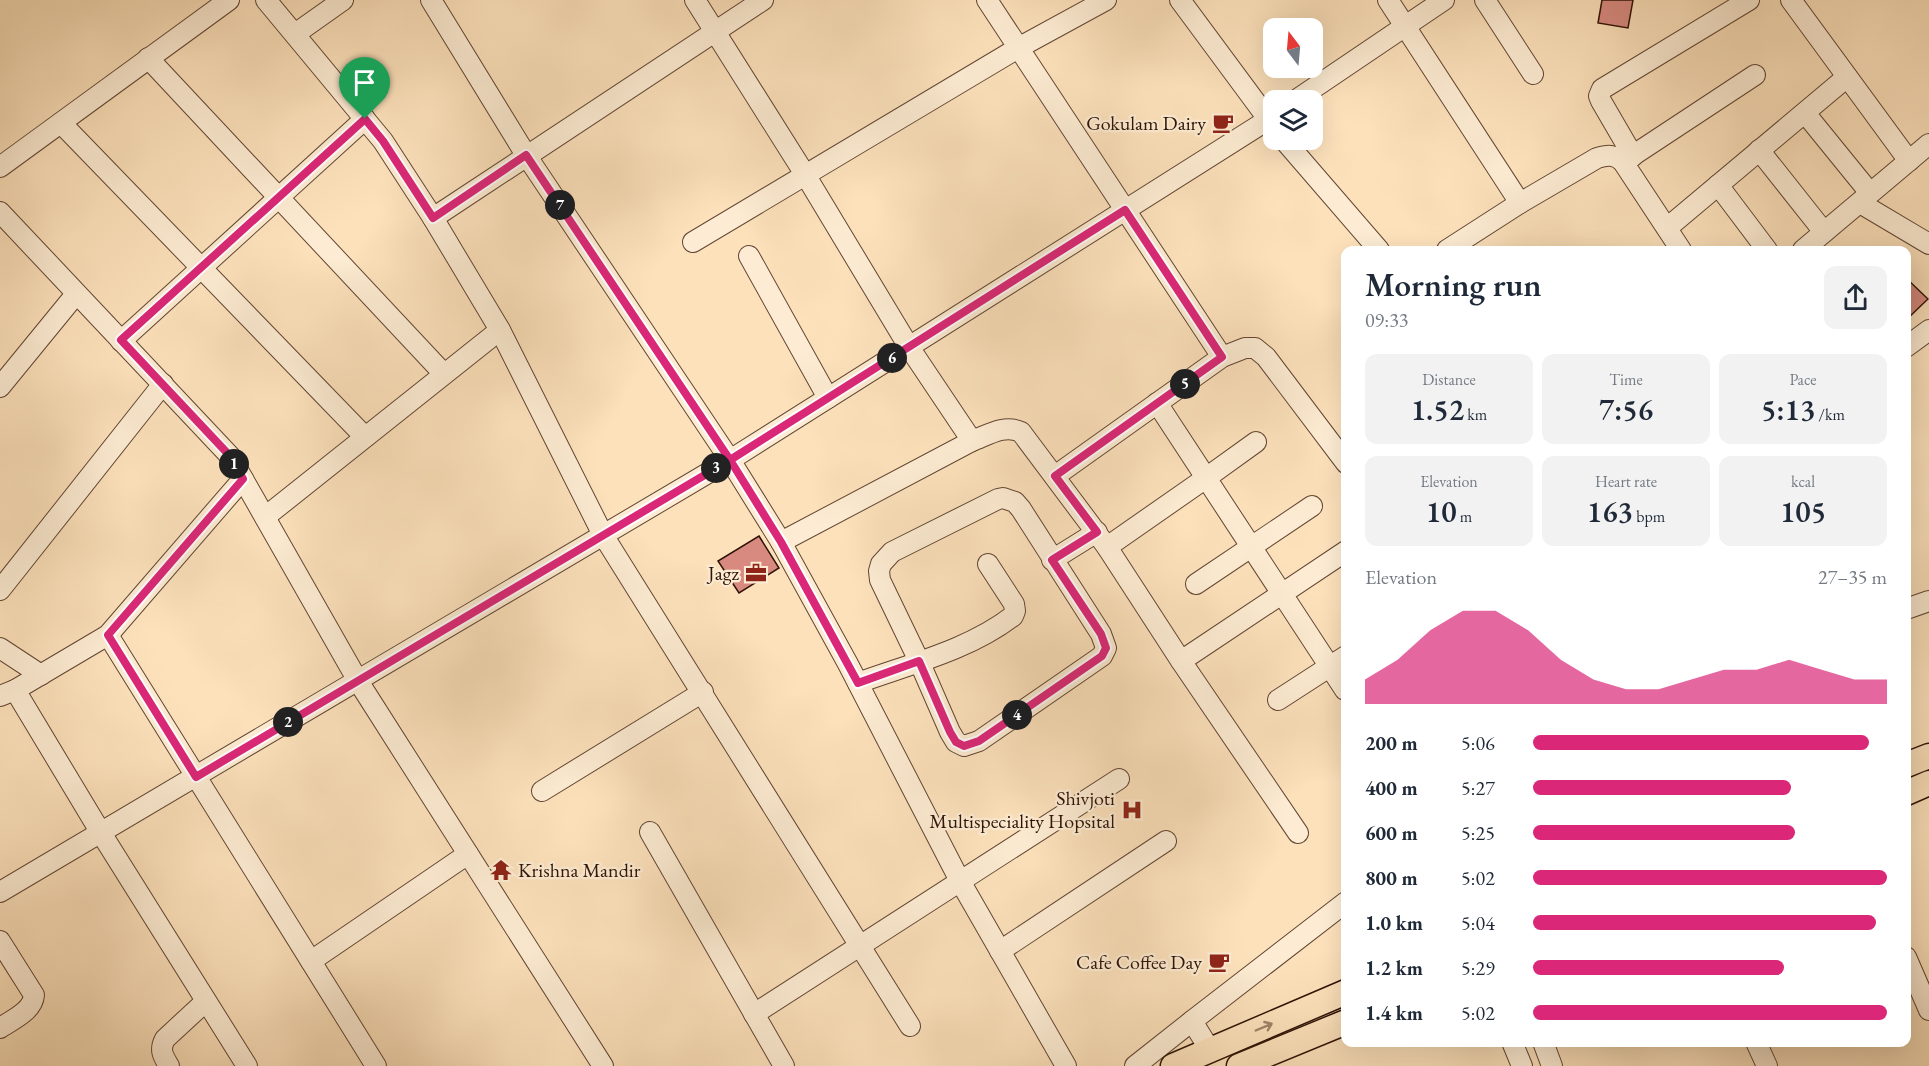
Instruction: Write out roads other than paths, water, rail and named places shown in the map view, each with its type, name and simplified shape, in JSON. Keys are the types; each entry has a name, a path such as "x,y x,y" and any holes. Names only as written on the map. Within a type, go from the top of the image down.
{"main road":[{"path":"1911,763 1929,756"},
{"path":"1911,791 1929,783"},
{"path":"1173,1066 1341,995"},
{"path":"1239,1066 1341,1024"}],"street":[{"path":"0,167 229,0"},
{"path":"266,0 383,141 433,218 500,330 603,536 703,692 910,1026"},
{"path":"295,34 343,0"},
{"path":"431,0 526,155 730,460 781,542 858,683 960,881 1066,1066"},
{"path":"695,0 806,176 909,347 972,441"},
{"path":"433,218 763,0"},
{"path":"987,0 1222,357"},
{"path":"693,242 1018,48 1106,0"},
{"path":"1180,0 1263,110"},
{"path":"1388,0 1520,203"},
{"path":"1311,90 1444,0"},
{"path":"1485,0 1533,74"},
{"path":"1679,246 1666,228 1628,159 1599,96 1602,88 1749,0"},
{"path":"1791,0 1909,161"},
{"path":"148,58 444,374"},
{"path":"1453,246 1520,203 1597,159 1606,155 1628,159 1755,75"},
{"path":"1666,228 1847,77"},
{"path":"1804,113 1865,198 1929,244"},
{"path":"121,340 365,119"},
{"path":"61,123 366,437"},
{"path":"0,892 730,460 1125,210 1263,126"},
{"path":"1808,246 1929,144"},
{"path":"1293,150 1376,246"},
{"path":"1759,150 1824,232"},
{"path":"1718,185 1764,246"},
{"path":"0,212 230,456 358,681 603,1066"},
{"path":"749,256 828,398"},
{"path":"0,387 75,294"},
{"path":"265,517 500,330"},
{"path":"1911,343 1929,330"},
{"path":"1055,476 1222,357 1245,348 1256,348 1266,357 1341,456"},
{"path":"0,590 163,384"},
{"path":"1157,403 1281,594 1337,661 1341,676"},
{"path":"781,542 972,441 1003,429 1014,429 1021,432 1102,539 1181,661 1298,833"},
{"path":"1052,560 1102,539 1206,478 1256,442"},
{"path":"243,479 108,635 8,693 101,833 247,1066"},
{"path":"1004,498 1015,502 1021,508 1101,634 1106,648 1102,656 979,741 964,746 956,742 950,732 919,661 880,580 881,564 892,552 1004,498"},
{"path":"1196,584 1312,506"},
{"path":"1181,661 1341,554"},
{"path":"858,683 968,642 1013,616 1014,604 988,564"},
{"path":"1911,607 1929,601"},
{"path":"108,635 376,1066"},
{"path":"0,648 41,675"},
{"path":"1278,699 1337,661"},
{"path":"542,791 703,692"},
{"path":"754,1014 1119,779"},
{"path":"650,832 784,1066"},
{"path":"1000,951 1166,841"},
{"path":"311,961 468,854"},
{"path":"1135,1066 1341,906"},
{"path":"0,941 34,995 34,1002 29,1008 0,1028"},
{"path":"1911,969 1929,1010"},
{"path":"169,1066 162,1053 162,1044 206,1001"},
{"path":"1192,1021 1210,1050"},
{"path":"1514,1047 1522,1066"},
{"path":"1545,1047 1552,1066"},
{"path":"1758,1047 1767,1066"}],"place":[{"name":"Gokulam Dairy","path":"1223,123"},
{"name":"Jagz","path":"756,573"},
{"name":"Shivjoti Multispeciality Hopsital","path":"1132,810"},
{"name":"Krishna Mandir","path":"501,870"},
{"name":"Cafe Coffee Day","path":"1219,962"}]}
